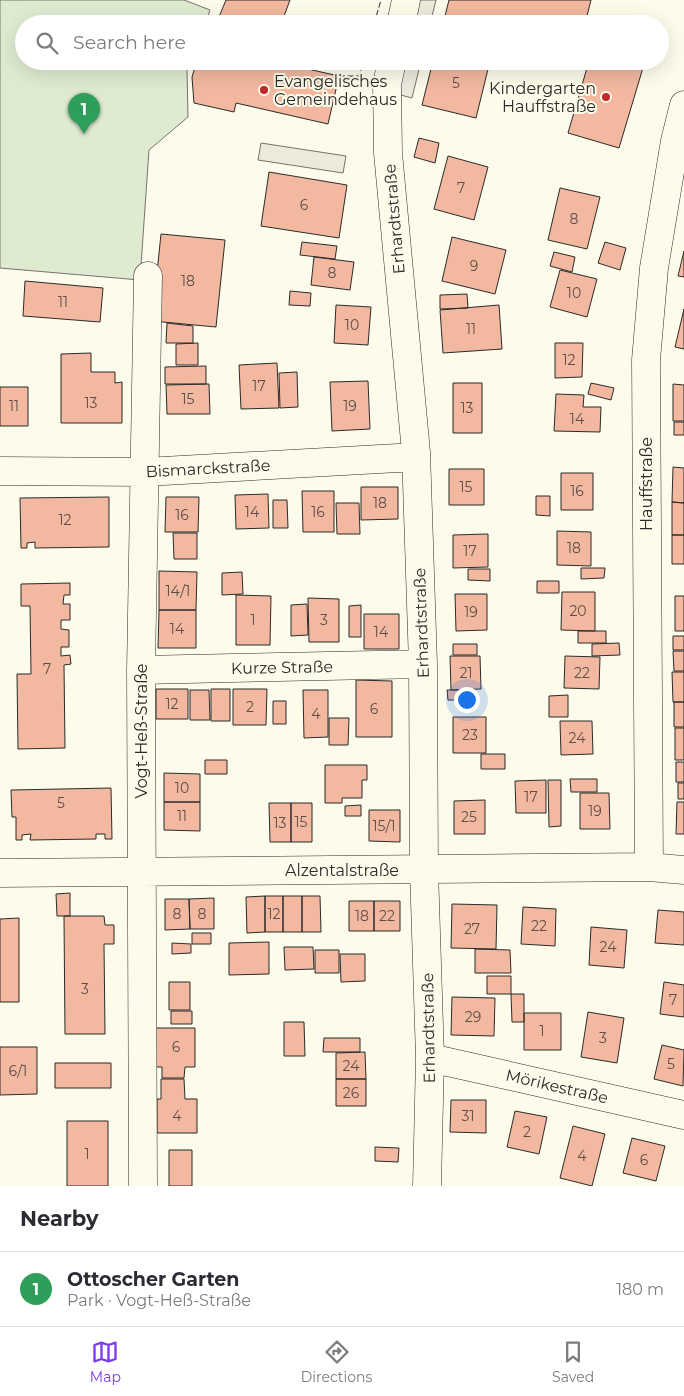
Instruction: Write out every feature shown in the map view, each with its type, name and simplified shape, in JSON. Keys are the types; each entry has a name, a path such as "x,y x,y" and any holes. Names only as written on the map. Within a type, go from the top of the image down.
{"street":[{"path":"403,15 406,0"},
{"name":"Erhardtstraße","path":"390,70 387,84 388,153 416,457 423,664 424,870 430,1058 426,1186"},
{"name":"Hauffstraße","path":"649,867 646,360 654,268 675,141 684,105"},
{"name":"Vogt-Heß-Straße","path":"143,1186 141,670 148,276"},
{"name":"Bismarckstraße","path":"0,471 145,472 416,457"},
{"name":"Kurze Straße","path":"141,670 423,664"},
{"name":"Alzentalstraße","path":"0,872 649,867 684,870"},
{"name":"Mörikestraße","path":"430,1058 684,1115"}],"green space":[{"path":"0,0 184,0 210,10 208,15 15,15 15,70 187,70 188,117 149,150 140,280 0,268"}],"shaded area":[{"path":"416,0 436,0 432,15 412,15"},
{"path":"399,70 419,70 412,98 393,93"},
{"path":"261,143 346,156 343,173 258,160"}],"building":[{"path":"226,0 290,0 284,15 220,15"},
{"path":"449,0 591,0 587,15 445,15"},
{"name":"Evangelisches Gemeindehaus","path":"194,70 312,70 339,76 328,124 236,103 234,112 194,103 192,77"},
{"path":"431,70 488,70 476,118 422,105"},
{"name":"Kindergarten Hauffstraße","path":"586,70 642,70 619,148 568,133"},
{"path":"419,138 439,143 435,163 414,157"},
{"path":"448,156 488,167 474,220 434,209"},
{"path":"269,172 347,185 339,238 261,226"},
{"path":"560,188 600,197 587,249 548,240"},
{"path":"161,234 225,240 216,327 152,321"},
{"path":"452,237 506,250 495,294 442,281"},
{"path":"302,242 337,246 335,259 300,255"},
{"path":"605,242 626,248 620,270 598,263"},
{"path":"684,251 684,277 678,276"},
{"path":"554,252 575,257 572,272 550,266"},
{"path":"314,257 354,262 350,290 311,285"},
{"path":"560,270 597,279 587,317 550,307"},
{"path":"25,281 103,288 100,322 23,316"},
{"path":"290,291 311,293 310,306 289,305"},
{"path":"467,294 468,308 440,309 440,295"},
{"path":"336,305 371,307 368,345 334,343"},
{"path":"499,305 502,349 443,353 440,310"},
{"path":"684,309 684,349 675,347"},
{"path":"167,323 193,326 193,343 166,343"},
{"path":"198,343 198,365 176,365 176,344"},
{"path":"555,343 583,343 582,377 555,378"},
{"path":"91,353 91,372 115,372 115,383 122,382 122,423 61,423 61,354"},
{"path":"277,363 279,408 241,409 239,365"},
{"path":"206,366 206,384 165,384 165,367"},
{"path":"297,372 298,407 280,408 279,373"},
{"path":"368,381 370,429 332,431 330,382"},
{"path":"453,383 482,383 482,433 453,433"},
{"path":"591,383 614,388 611,400 588,394"},
{"path":"209,384 210,414 167,414 166,385"},
{"path":"673,384 684,385 684,421 673,421"},
{"path":"0,387 28,387 28,426 0,426"},
{"path":"556,394 584,395 583,407 601,407 600,432 554,431"},
{"path":"674,422 684,422 684,435 674,435"},
{"path":"673,467 684,468 684,503 672,502"},
{"path":"449,469 484,469 484,505 449,505"},
{"path":"561,473 593,473 593,510 561,510"},
{"path":"361,487 398,487 398,519 361,520"},
{"path":"302,491 334,491 334,532 303,532"},
{"path":"268,494 269,528 236,529 235,495"},
{"path":"536,496 550,496 550,516 536,515"},
{"path":"109,497 109,547 35,548 35,542 27,543 27,548 21,548 20,498"},
{"path":"166,497 199,497 198,532 165,532"},
{"path":"273,500 287,500 288,528 273,528"},
{"path":"672,502 684,503 684,535 672,535"},
{"path":"336,503 359,503 360,534 337,534"},
{"path":"557,531 591,532 591,566 557,565"},
{"path":"173,533 197,533 197,559 174,559"},
{"path":"488,534 488,567 453,568 453,535"},
{"path":"672,535 684,535 684,564 672,564"},
{"path":"581,568 605,568 604,578 581,579"},
{"path":"468,569 490,569 490,581 468,580"},
{"path":"159,571 197,572 196,610 159,610"},
{"path":"242,572 243,594 222,595 222,573"},
{"path":"537,581 559,581 559,593 537,593"},
{"path":"70,583 70,595 64,595 63,604 70,604 70,620 61,620 61,629 69,630 69,647 61,647 61,656 70,655 71,664 64,665 65,748 18,749 17,674 31,674 30,606 21,606 21,584"},
{"path":"562,592 595,592 595,631 561,630"},
{"path":"455,594 487,594 487,630 456,631"},
{"path":"236,595 271,596 270,645 236,645"},
{"path":"675,596 684,596 684,631 675,631"},
{"path":"308,598 339,599 339,642 309,642"},
{"path":"307,604 308,635 291,636 291,605"},
{"path":"361,605 361,637 349,637 349,606"},
{"path":"159,610 196,610 196,648 158,648"},
{"path":"364,614 399,614 399,649 364,649"},
{"path":"578,631 606,631 606,643 578,643"},
{"path":"673,636 684,636 684,650 673,650"},
{"path":"619,643 620,655 592,656 592,644"},
{"path":"453,644 477,644 477,655 453,655"},
{"path":"673,651 684,651 684,671 674,671"},
{"path":"450,656 480,656 481,689 451,690"},
{"path":"565,656 600,657 599,689 564,688"},
{"path":"672,672 684,672 684,702 673,702"},
{"path":"356,680 392,681 392,737 356,737"},
{"path":"156,689 188,689 188,719 156,719"},
{"path":"211,689 230,689 230,721 211,721"},
{"path":"233,689 267,689 266,725 233,725"},
{"path":"190,690 209,690 210,720 190,720"},
{"path":"303,690 328,690 328,737 304,738"},
{"path":"447,690 471,690 471,700 448,700"},
{"path":"568,695 568,717 549,717 549,696"},
{"path":"273,701 286,701 286,724 273,724"},
{"path":"674,702 684,702 684,727 674,727"},
{"path":"453,717 486,717 486,753 453,753"},
{"path":"329,718 349,718 348,745 329,745"},
{"path":"560,721 592,721 593,754 561,755"},
{"path":"675,728 684,728 684,760 675,760"},
{"path":"481,754 505,754 505,769 481,769"},
{"path":"205,760 227,760 227,774 205,774"},
{"path":"676,762 684,762 684,782 676,782"},
{"path":"325,765 367,765 367,780 362,780 362,798 342,798 342,803 325,803"},
{"path":"164,773 200,774 200,802 164,802"},
{"path":"570,779 597,779 597,792 571,792"},
{"path":"546,780 546,813 516,813 515,781"},
{"path":"548,780 561,780 561,826 549,827"},
{"path":"678,783 684,783 684,799 678,799"},
{"path":"111,788 112,839 105,839 105,834 96,834 96,839 30,840 31,834 22,835 22,840 16,840 16,817 12,817 11,790"},
{"path":"580,793 609,793 610,829 580,829"},
{"path":"485,800 485,834 454,834 454,801"},
{"path":"164,802 200,802 200,831 164,830"},
{"path":"677,802 684,802 684,834 676,834"},
{"path":"269,803 291,803 291,842 270,842"},
{"path":"291,803 312,803 312,842 291,842"},
{"path":"361,805 361,816 345,816 345,806"},
{"path":"369,810 400,810 400,842 369,841"},
{"path":"70,893 70,916 57,916 56,894"},
{"path":"265,896 265,932 247,933 246,897"},
{"path":"265,896 283,896 283,932 265,932"},
{"path":"283,896 302,896 302,932 283,932"},
{"path":"302,896 320,896 321,932 302,932"},
{"path":"214,898 214,929 190,929 189,899"},
{"path":"165,899 189,899 190,929 165,930"},
{"path":"349,901 374,901 374,931 349,931"},
{"path":"374,901 400,901 400,931 374,931"},
{"path":"452,904 497,905 496,949 451,948"},
{"path":"523,907 556,909 555,946 521,944"},
{"path":"658,910 684,912 684,945 655,943"},
{"path":"64,916 104,916 105,925 114,925 114,944 104,944 105,1034 65,1034"},
{"path":"19,918 19,1002 0,1002 0,919"},
{"path":"591,927 627,930 624,968 589,965"},
{"path":"192,933 211,933 211,944 192,944"},
{"path":"269,942 269,974 229,975 229,943"},
{"path":"172,943 191,944 191,953 172,954"},
{"path":"284,947 313,947 314,969 285,970"},
{"path":"475,949 510,950 511,973 475,973"},
{"path":"315,950 339,950 339,973 315,973"},
{"path":"340,954 365,954 365,981 341,982"},
{"path":"487,976 511,976 511,994 487,994"},
{"path":"169,982 190,982 190,1010 169,1010"},
{"path":"664,982 684,985 684,1017 660,1014"},
{"path":"511,994 524,994 524,1022 512,1022"},
{"path":"452,997 495,998 494,1036 451,1035"},
{"path":"171,1011 192,1011 192,1024 171,1024"},
{"path":"588,1012 624,1018 617,1063 581,1057"},
{"path":"524,1013 561,1013 561,1050 524,1050"},
{"path":"284,1022 304,1022 305,1056 284,1056"},
{"path":"156,1028 195,1028 195,1067 185,1067 184,1078 162,1078 162,1067 156,1067"},
{"path":"324,1038 360,1038 360,1052 323,1052"},
{"path":"662,1045 684,1050 683,1086 654,1079"},
{"path":"0,1047 37,1047 37,1094 0,1095"},
{"path":"365,1052 366,1079 336,1079 336,1053"},
{"path":"55,1063 111,1063 111,1088 55,1088"},
{"path":"161,1079 184,1079 185,1099 197,1099 197,1133 157,1133 157,1099 161,1099"},
{"path":"336,1079 366,1079 366,1106 336,1106"},
{"path":"451,1100 486,1100 486,1133 450,1132"},
{"path":"515,1111 547,1117 539,1154 507,1147"},
{"path":"67,1121 108,1121 108,1186 67,1186"},
{"path":"573,1126 605,1134 592,1186 560,1178"},
{"path":"632,1138 665,1146 656,1181 623,1173"},
{"path":"375,1147 399,1148 398,1162 375,1161"},
{"path":"169,1150 192,1150 192,1186 169,1186"}],"fence":[{"path":"377,15 381,0"},
{"path":"339,76 359,76 361,70"}],"place":[{"name":"Evangelisches Gemeindehaus","path":"264,90"},
{"name":"Kindergarten Hauffstraße","path":"606,97"},
{"name":"Ottoscher Garten","path":"84,134"}]}
